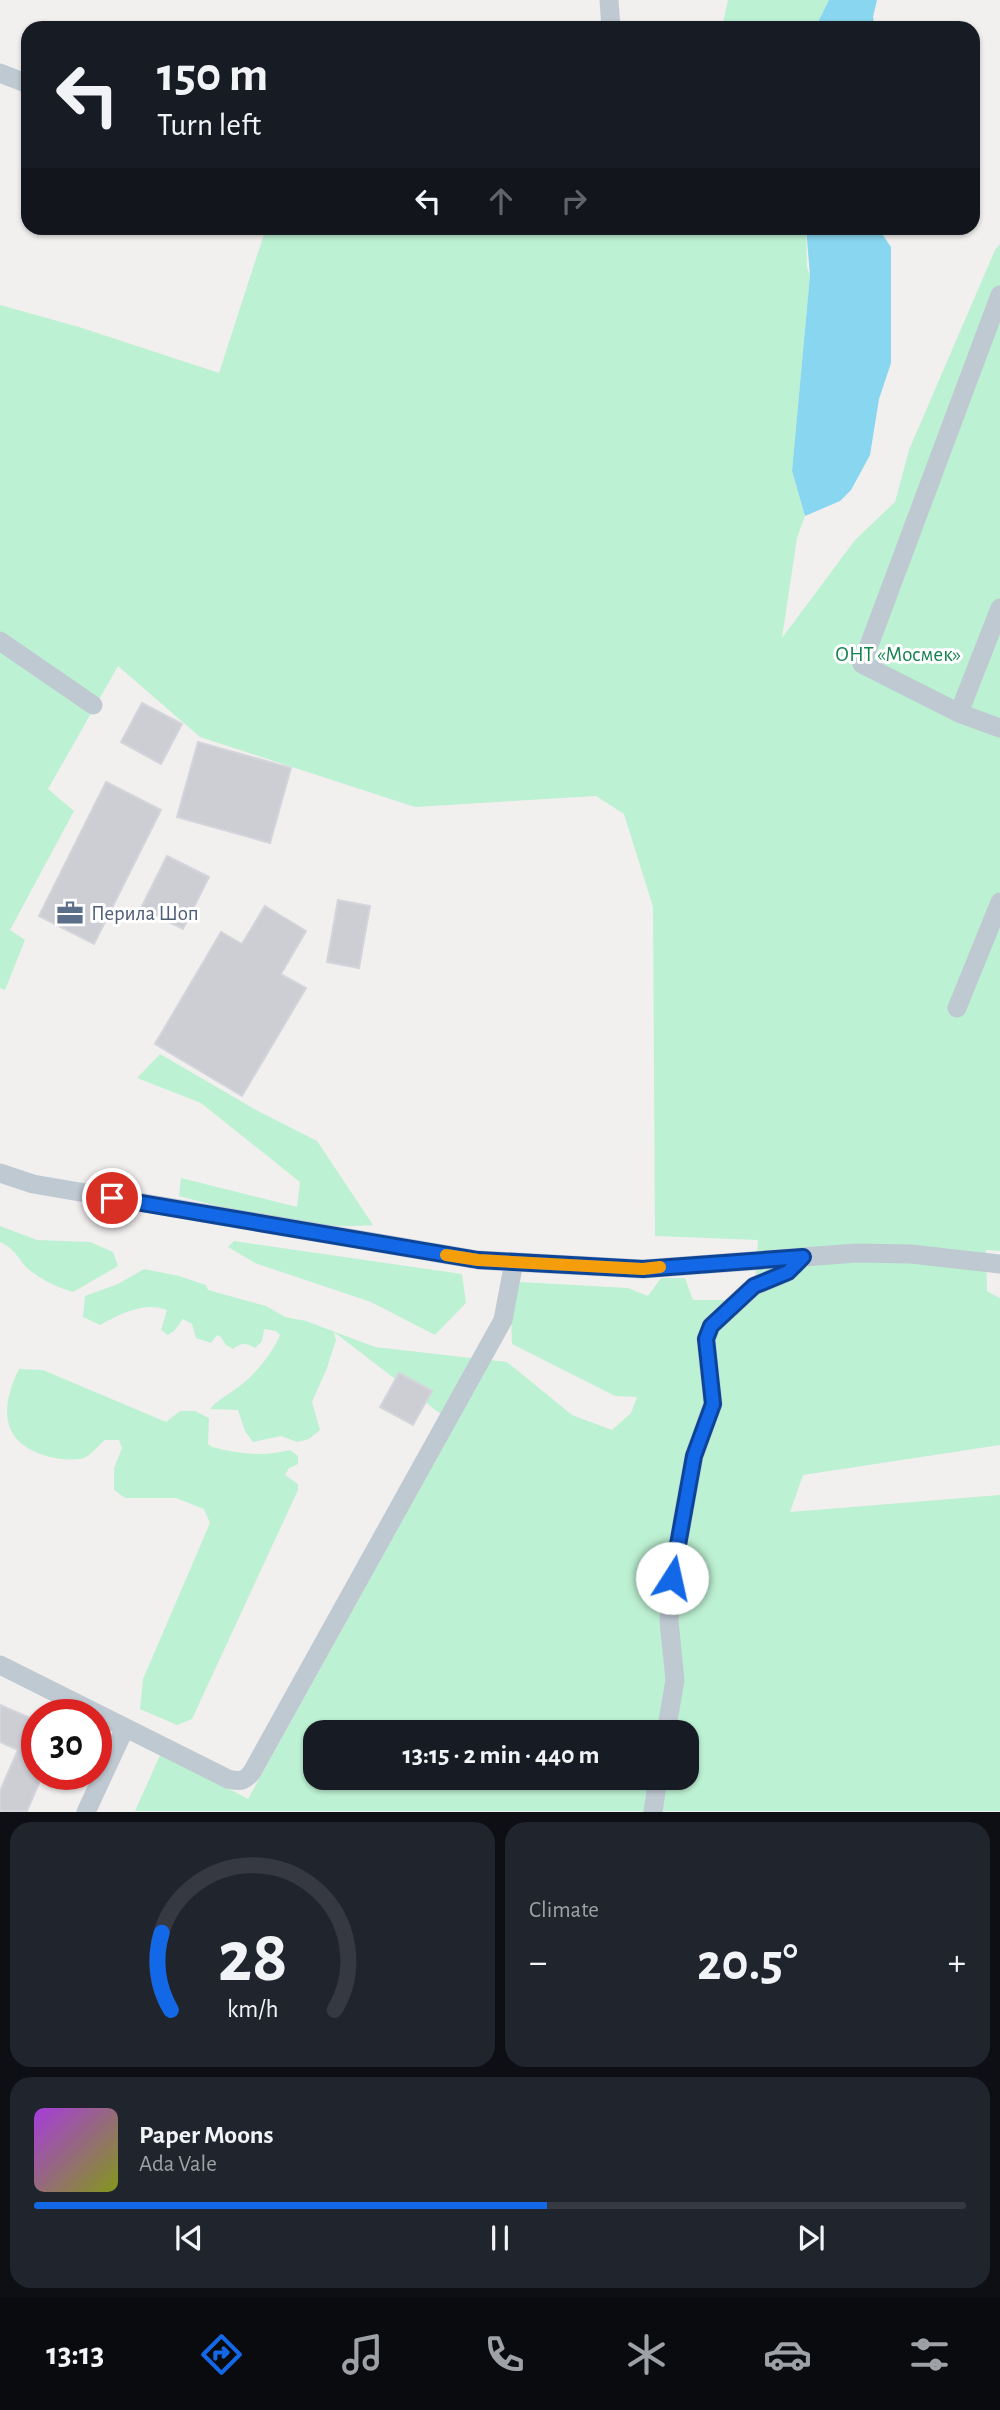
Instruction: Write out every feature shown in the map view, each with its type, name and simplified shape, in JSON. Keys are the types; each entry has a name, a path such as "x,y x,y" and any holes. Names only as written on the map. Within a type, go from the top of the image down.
{"street":[{"path":"608,0 610,21"},
{"path":"0,73 21,81"},
{"path":"1000,295 862,664 959,713 1000,728"},
{"path":"959,713 1000,608"},
{"path":"0,640 93,705"},
{"path":"957,1008 1000,902"},
{"path":"0,1173 33,1184 478,1260 643,1269 803,1257 911,1254 1000,1264"},
{"path":"668,1720 675,1680 669,1621 672,1578 694,1456 713,1404 706,1339 711,1326 754,1286 788,1272 803,1257"},
{"path":"0,1665 228,1779 246,1780 503,1320 514,1262"},
{"path":"86,1811 125,1728"},
{"path":"653,1811 657,1790"}],"green space":[{"path":"728,0 829,0 818,21 724,21"},
{"name":"ОНТ «Мосмек»","path":"264,235 806,235 807,268 810,275 792,471 805,516 797,538 782,638 855,540 895,502 909,450 995,250 1000,244 1000,1251 986,1250 987,1291 1000,1298 1000,1445 803,1475 790,1512 1000,1495 1000,1811 135,1811 161,1753 248,1799 455,1425 334,1332 336,1340 312,1402 320,1430 309,1439 297,1442 281,1436 253,1442 245,1431 238,1410 210,1409 262,1364 280,1335 276,1331 264,1329 262,1341 255,1348 244,1344 233,1349 217,1335 211,1343 196,1338 192,1324 183,1319 168,1335 161,1330 167,1310 150,1307 124,1313 100,1325 83,1317 85,1296 118,1284 144,1269 179,1276 206,1285 208,1290 266,1306 285,1317 306,1321 375,1347 507,1362 572,1415 612,1430 631,1413 637,1397 615,1396 512,1344 511,1318 520,1282 628,1288 648,1296 661,1278 685,1278 693,1300 754,1300 758,1240 655,1236 653,907 624,814 596,796 415,807 200,737 118,666 48,789 74,811 10,930 25,940 5,990 0,988 0,305 79,327 219,373"},
{"path":"160,1054 256,1110 317,1141 373,1225 299,1223 179,1196 181,1178 297,1207 300,1182 201,1103 137,1078"},
{"path":"0,1226 37,1240 90,1242 113,1252 118,1266 73,1292 47,1281 27,1268 11,1249 0,1242"},
{"path":"234,1241 462,1274 466,1303 435,1335 371,1302 255,1263 228,1247"},
{"path":"19,1369 43,1370 166,1422 180,1411 195,1411 209,1418 208,1444 212,1447 251,1454 290,1450 298,1456 298,1464 289,1468 285,1475 298,1484 298,1490 192,1719 177,1725 140,1709 143,1679 210,1523 204,1509 176,1498 125,1498 114,1490 114,1468 122,1448 119,1440 105,1440 87,1457 79,1459 46,1456 20,1442 12,1433 7,1410"}],"water":[{"path":"829,0 877,0 874,21 818,21"},
{"path":"807,235 883,235 891,247 891,363 879,399 870,455 851,490 840,501 805,516 792,471 810,275"}],"building":[{"path":"142,703 182,724 161,764 121,742"},
{"path":"198,742 291,768 270,843 177,817"},
{"path":"106,782 161,810 94,944 39,916"},
{"path":"167,856 209,877 183,929 141,908"},
{"path":"338,900 370,906 359,968 327,962"},
{"path":"265,906 306,931 281,974 306,988 242,1096 155,1044 221,932 242,944"},
{"path":"399,1373 432,1391 413,1425 380,1407"},
{"path":"0,1705 21,1714 21,1790 36,1790 27,1811 0,1811 0,1791 18,1750 0,1742"}],"slow traffic":[{"path":"446,1255 478,1260 643,1269 660,1267"}],"place":[{"name":"Перила Шоп","path":"70,913"}],"route":[{"path":"112,1198 478,1260 643,1269 803,1257 788,1272 754,1286 711,1326 706,1339 713,1404 694,1456 672,1578"}]}
